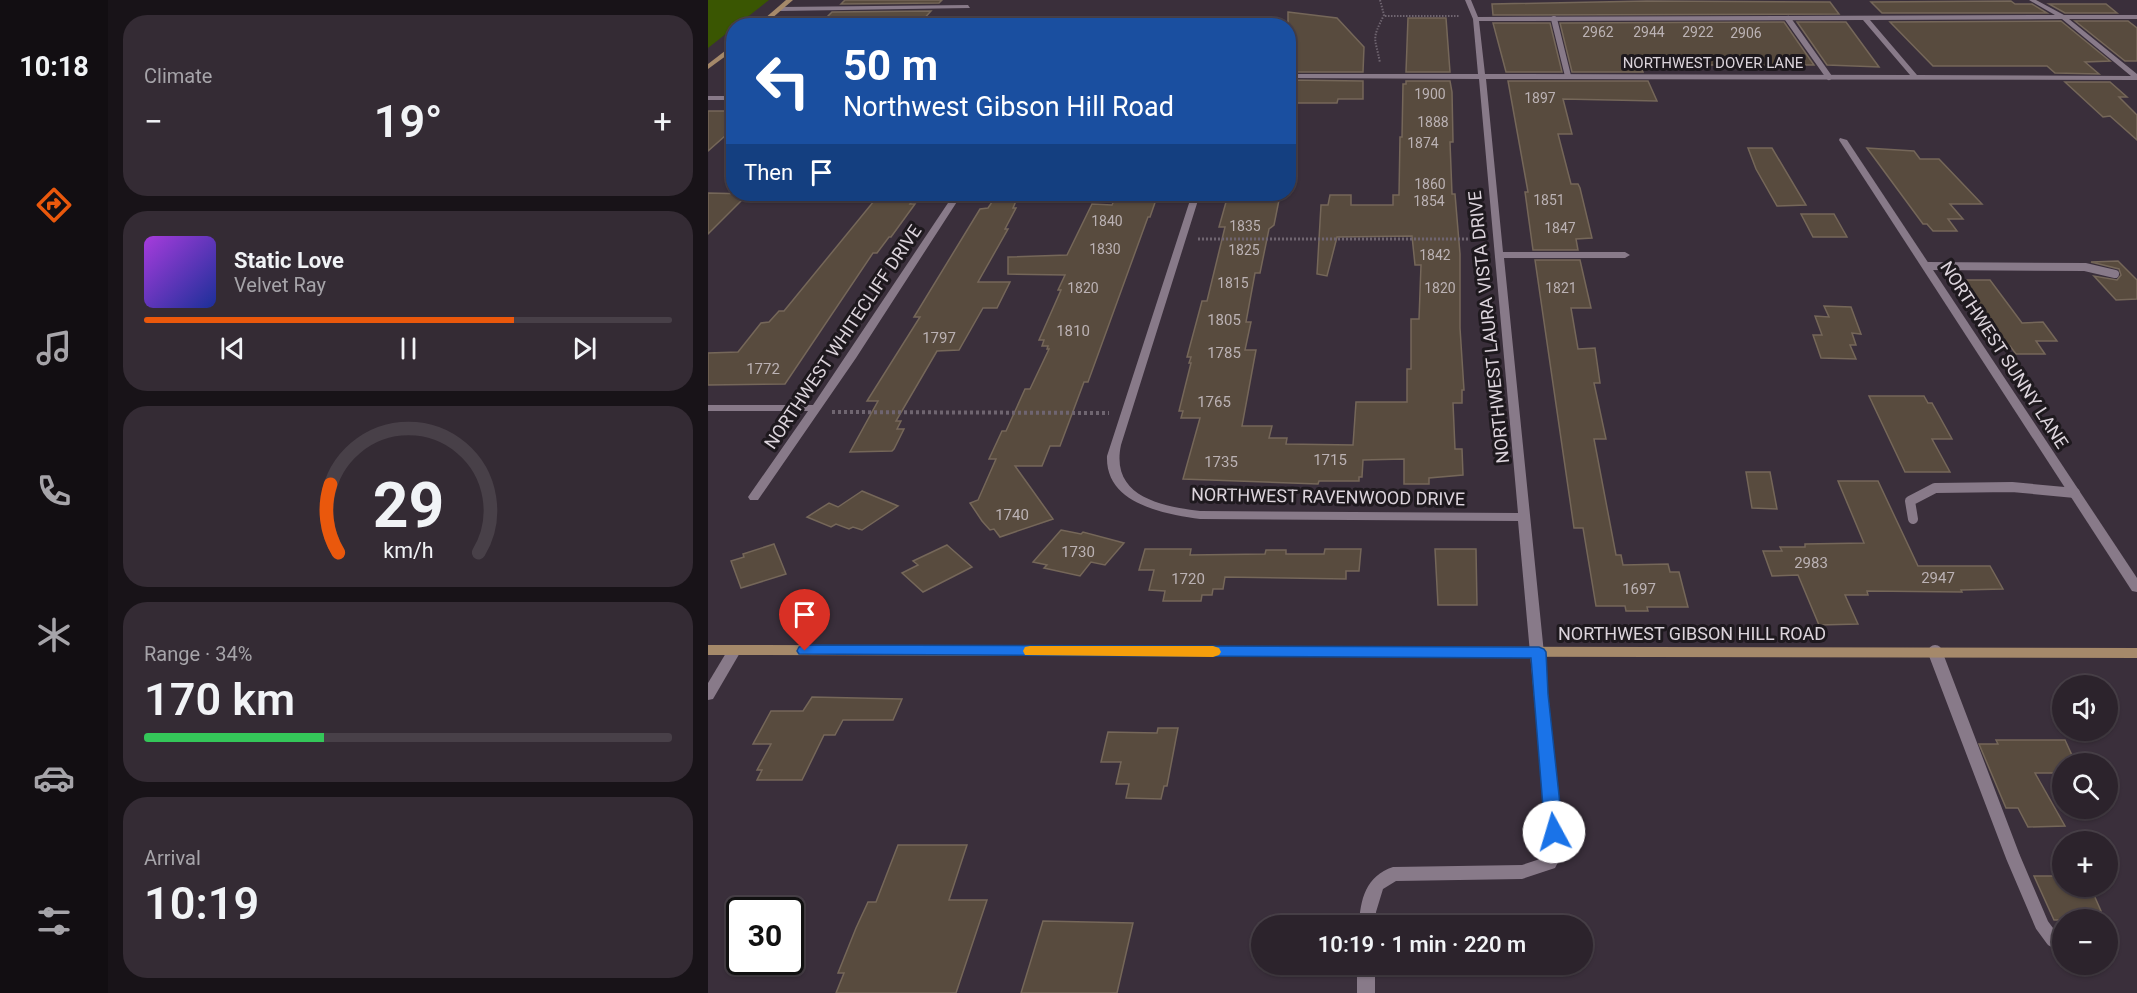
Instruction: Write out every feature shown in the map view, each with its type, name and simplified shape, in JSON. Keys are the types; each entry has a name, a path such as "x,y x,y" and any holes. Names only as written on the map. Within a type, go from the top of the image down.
{"main road":[{"path":"769,18 790,0"},
{"path":"708,67 726,52"},
{"name":"NORTHWEST GIBSON HILL ROAD","path":"708,650 2137,653"}],"street":[{"name":"NORTHWEST LAURA VISTA DRIVE","path":"1368,915 1376,885 1394,874 1522,872 1548,863 1556,851 1501,255 1475,18 1468,0"},
{"path":"2032,0 2064,18 2137,77"},
{"path":"780,9 968,7"},
{"path":"1475,18 2137,17"},
{"path":"1866,19 1915,77"},
{"name":"NORTHWEST DOVER LANE","path":"1296,76 2137,77"},
{"path":"708,98 726,98"},
{"name":"NORTHWEST SUNNY LANE","path":"1844,140 2137,588"},
{"name":"NORTHWEST WHITECLIFF DRIVE","path":"754,497 953,201"},
{"name":"NORTHWEST RAVENWOOD DRIVE","path":"1194,201 1115,445 1113,464 1118,478 1127,491 1149,504 1170,511 1229,516 1524,517"},
{"path":"1501,255 1625,255"},
{"path":"708,408 814,410"},
{"path":"708,695 735,651"},
{"path":"1366,975 1366,993"}],"lane":[{"path":"1554,19 1568,76"},
{"path":"1788,19 1829,77"},
{"path":"1928,266 2067,266 2085,267 2115,274"},
{"path":"1913,519 1910,501 1935,488 2012,487 2075,493"},
{"path":"1935,652 2013,857 2034,906 2052,938"}],"path":[{"path":"1380,0 1385,16 1374,34 1381,76"},
{"path":"1385,16 1475,18"},
{"path":"1183,239 1499,239"},
{"path":"814,410 1125,413"}],"green space":[{"path":"708,0 769,0 746,18 726,18 726,34 708,48"}],"building":[{"path":"845,0 942,0 939,3 841,4"},
{"path":"1647,1 1830,2 1839,14 1493,15 1492,4"},
{"path":"2011,1 2015,4 2032,4 2047,13 1882,13 1871,2"},
{"path":"2049,4 2106,4 2117,13 2065,13"},
{"path":"931,11 925,18 826,18 832,12"},
{"path":"1288,12 1337,18 1364,47 1363,72 1296,72 1296,18 1288,18"},
{"path":"1408,18 1446,18 1450,72 1406,72"},
{"path":"2061,21 2110,61 2085,62 2099,74 2055,73 2047,66 1933,66 1890,22"},
{"path":"2075,21 2128,21 2137,28 2137,61 2125,61"},
{"path":"1784,22 1814,65 1640,65 1643,72 1572,72 1560,23"},
{"path":"1797,22 1846,22 1879,67 1827,65"},
{"path":"1493,23 1550,23 1562,72 1506,72"},
{"path":"1296,80 1363,81 1363,99 1338,99 1337,103 1296,103"},
{"path":"1406,81 1450,81 1452,92 1453,142 1450,142 1452,194 1455,194 1460,254 1460,328 1464,390 1462,390 1462,403 1453,403 1455,449 1462,449 1463,475 1429,478 1429,484 1404,484 1404,459 1363,460 1362,477 1359,477 1359,481 1319,481 1318,484 1183,479 1200,418 1181,418 1183,411 1179,411 1191,363 1189,363 1191,357 1187,357 1202,301 1207,301 1225,227 1219,227 1226,201 1279,201 1274,225 1269,229 1260,273 1255,273 1246,322 1251,322 1245,350 1256,350 1242,426 1272,426 1269,438 1287,438 1286,444 1353,445 1356,402 1407,402 1407,369 1411,369 1411,319 1419,319 1421,265 1415,265 1412,236 1337,237 1327,276 1317,274 1321,205 1328,205 1330,195 1351,195 1351,205 1393,205 1393,195 1399,195 1403,84 1406,84"},
{"path":"1508,81 1648,81 1657,101 1563,99 1572,134 1558,134 1571,184 1578,184 1580,188 1592,238 1576,239 1578,250 1533,250 1525,192 1528,192"},
{"path":"2065,82 2110,82 2127,97 2119,97 2137,115 2137,140 2110,116 2103,117"},
{"path":"708,111 726,111 726,136 708,151"},
{"path":"1748,148 1772,148 1806,205 1777,206 1756,169"},
{"path":"1867,148 1914,151 1920,159 1939,159 1982,204 1950,204 1963,219 1948,219 1957,231 1933,231 1927,224 1923,224"},
{"path":"708,193 726,193 726,201 741,201 708,234"},
{"path":"874,201 912,201 910,204 915,204 891,237 877,253 873,253 785,384 708,385 708,353 738,352 761,323 769,322 779,311 784,311"},
{"path":"1016,201 1013,208 1016,208 1005,229 1008,229 978,282 1010,282 997,308 983,308 959,350 937,351 896,421 901,421 897,429 904,429 892,451 850,452 878,401 867,401 920,317 914,317 980,209 988,208 992,202"},
{"path":"1114,201 1156,201 1088,382 1084,382 1060,446 1050,446 1042,466 1015,466 1053,519 1000,537 994,529 990,530 982,521 970,503 978,500 996,459 989,459 1002,431 1006,431 1025,389 1030,389 1049,349 1047,349 1048,346 1042,346 1044,340 1039,340 1061,290 1058,290 1065,275 1008,274 1008,257 1067,255 1092,204 1112,205"},
{"path":"1801,214 1834,214 1847,237 1813,237"},
{"path":"1535,260 1580,260 1591,308 1571,308 1578,349 1595,348 1600,383 1594,383 1606,439 1594,439 1616,555 1621,555 1623,565 1668,564 1670,572 1679,572 1688,607 1647,607 1648,611 1626,611 1625,606 1596,606 1583,528 1574,528"},
{"path":"2118,261 2137,280 2137,299 2116,300 2094,276 2117,280 2121,275 2119,269 2091,262"},
{"path":"1959,280 1990,280 2022,323 2043,322 2057,341 2036,341 2045,354 2016,354 2010,346 2007,346"},
{"path":"1824,306 1851,307 1861,334 1852,333 1856,345 1850,345 1856,359 1821,358 1813,335 1822,335 1815,316 1829,317"},
{"path":"1869,396 1924,396 1928,403 1932,403 1952,439 1932,439 1950,472 1905,472"},
{"path":"1746,472 1770,472 1777,509 1752,508"},
{"path":"1838,481 1878,481 1918,566 1990,566 2003,589 1961,590 1962,592 1867,591 1868,595 1845,595 1858,624 1819,625 1798,575 1772,576 1763,551 1782,551 1780,547 1805,547 1805,544 1864,543"},
{"path":"862,491 898,506 862,530 853,527 849,529 836,524 831,527 807,517 829,503 838,507"},
{"path":"1061,530 1081,534 1083,532 1124,543 1105,565 1091,562 1080,576 1044,568 1047,565 1033,562"},
{"path":"774,544 786,574 741,588 731,561 744,557 743,554"},
{"path":"947,545 972,567 923,592 902,573 918,565 913,561"},
{"path":"1145,549 1191,549 1190,555 1265,554 1266,550 1286,550 1286,554 1324,554 1325,549 1361,549 1359,571 1346,571 1346,579 1225,577 1223,589 1213,589 1212,595 1202,595 1201,601 1163,601 1165,591 1149,590 1154,570 1139,570"},
{"path":"1435,549 1476,549 1477,605 1438,605"},
{"path":"812,697 902,699 893,720 843,720 835,735 824,735 802,780 757,780 762,770 757,770 771,744 753,744 771,711 803,711"},
{"path":"1158,728 1178,728 1167,786 1164,786 1161,799 1126,798 1129,784 1116,784 1121,762 1101,762 1108,732 1157,733"},
{"path":"1996,740 2065,741 2071,753 2052,753 2052,773 2035,773 2052,803 2052,819 2061,819 2065,826 2028,827 2018,808 2006,808 1979,744 1998,744"},
{"path":"898,845 967,845 949,900 987,900 956,993 836,993 844,973 838,973 856,928 868,902 876,902"},
{"path":"2034,876 2052,876 2052,897 2095,897 2100,909 2052,909 2052,916"},
{"path":"1043,921 1133,923 1117,993 1021,993"}],"slow traffic":[{"path":"1030,651 1213,652"}],"route":[{"path":"805,651 1539,652 1540,694 1554,832"}]}
